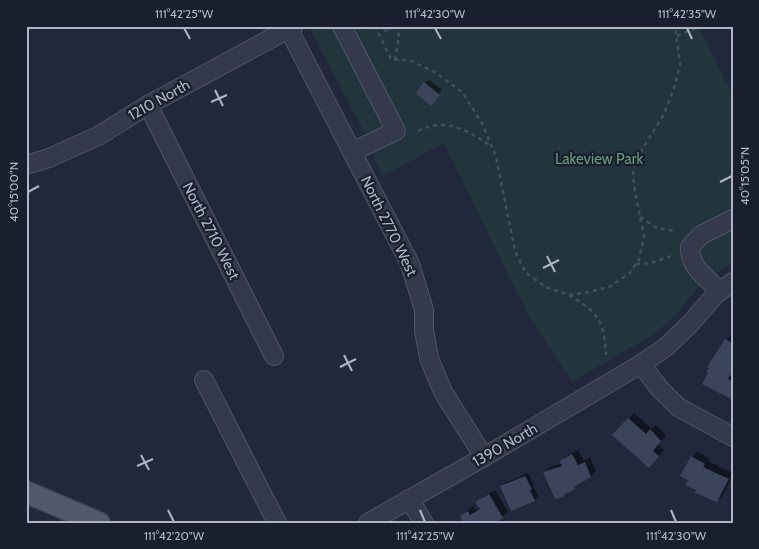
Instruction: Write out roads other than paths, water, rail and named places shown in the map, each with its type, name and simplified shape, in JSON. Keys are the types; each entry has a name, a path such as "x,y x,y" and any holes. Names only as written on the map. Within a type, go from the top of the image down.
{"main road":[{"path":"26,492 99,523"}],"street":[{"path":"342,26 396,131 352,152"},
{"name":"North 2770 West","path":"289,27 410,264 424,310 424,330 429,358 443,392 484,457"},
{"name":"1210 North","path":"26,165 49,158 98,136 289,27"},
{"name":"North 2710 West","path":"148,106 274,356"},
{"path":"726,287 694,266 690,257 690,247 701,235 733,219"},
{"name":"1390 North","path":"368,523 641,364 666,347 726,287"},
{"path":"641,364 659,388 678,407 733,438"},
{"path":"204,380 277,523"},
{"path":"409,499 424,523"}],"park label":[{"name":"Lakeview Park","path":"599,159"}]}
